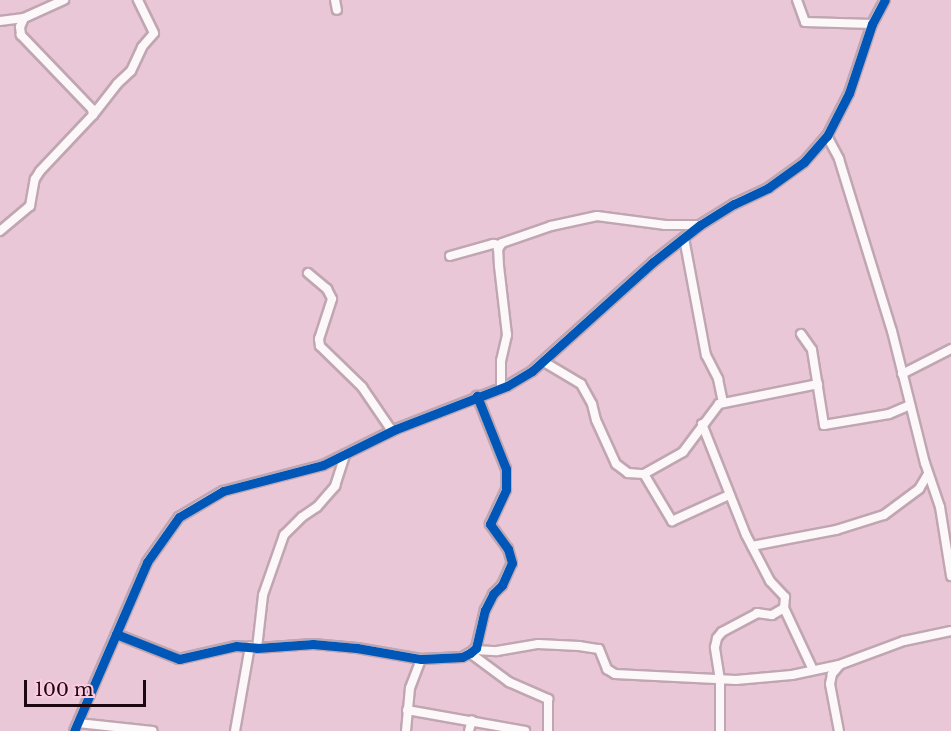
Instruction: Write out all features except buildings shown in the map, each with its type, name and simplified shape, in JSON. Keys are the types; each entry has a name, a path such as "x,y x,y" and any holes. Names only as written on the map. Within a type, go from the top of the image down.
{"street":[{"path":"0,21 24,18 64,0"},
{"path":"0,231 30,206 34,185 40,171 131,71 142,47 154,33 138,0"},
{"path":"335,0 337,10"},
{"path":"796,0 805,22 872,24"},
{"path":"153,731 76,727 153,550 185,512 222,491 307,470 345,455 392,431 519,380 544,362 700,225 786,177 804,162 827,135 854,81 872,24 885,0"},
{"path":"24,18 20,30 24,39 92,109 93,115"},
{"path":"827,135 839,159 892,331 928,474 940,507 951,576"},
{"path":"450,256 493,244 500,245 527,233 597,216 665,225 700,225"},
{"path":"684,238 706,355 718,379 723,402"},
{"path":"500,245 498,266 507,335 501,361 501,388"},
{"path":"308,273 320,282 332,299 319,339 320,346 362,387 392,431"},
{"path":"801,334 812,350 820,414 826,426 889,414 910,405"},
{"path":"902,374 951,349"},
{"path":"544,362 580,384 618,466 628,472 644,474 679,455 713,409 723,402 818,384"},
{"path":"473,652 484,610 493,594 502,585 512,562 508,549 490,524 506,489 506,469 477,396"},
{"path":"702,424 729,495 752,546 770,580 785,597 784,608 813,670"},
{"path":"235,731 265,587 284,535 302,517 317,507 335,486 345,455"},
{"path":"644,474 673,521 729,495"},
{"path":"752,546 836,530 884,515 919,489 928,474"},
{"path":"720,731 720,680 715,647 722,632 757,613 772,615 784,608"},
{"path":"116,634 179,659 236,646 335,645 421,659 462,657 473,652 497,651 538,644 579,646 599,649 607,669 615,674 720,680 755,679 839,665 904,641 951,630"},
{"path":"473,652 509,682 548,699 548,731"},
{"path":"406,731 412,676 421,659"},
{"path":"839,665 832,674 830,684 839,731"},
{"path":"407,710 525,731"},
{"path":"469,731 472,720"}],"cycle path":[{"path":"74,731 147,562 179,517 223,491 323,465 396,429 507,386 532,371 653,262 700,225 734,204 768,188 804,162 827,136 849,93 872,24 885,0"},
{"path":"116,634 179,659 236,646 257,648 313,644 357,648 421,659 462,657 470,653 476,648 485,610 493,594 502,585 512,563 508,549 490,524 506,489 506,469 477,396"}]}
